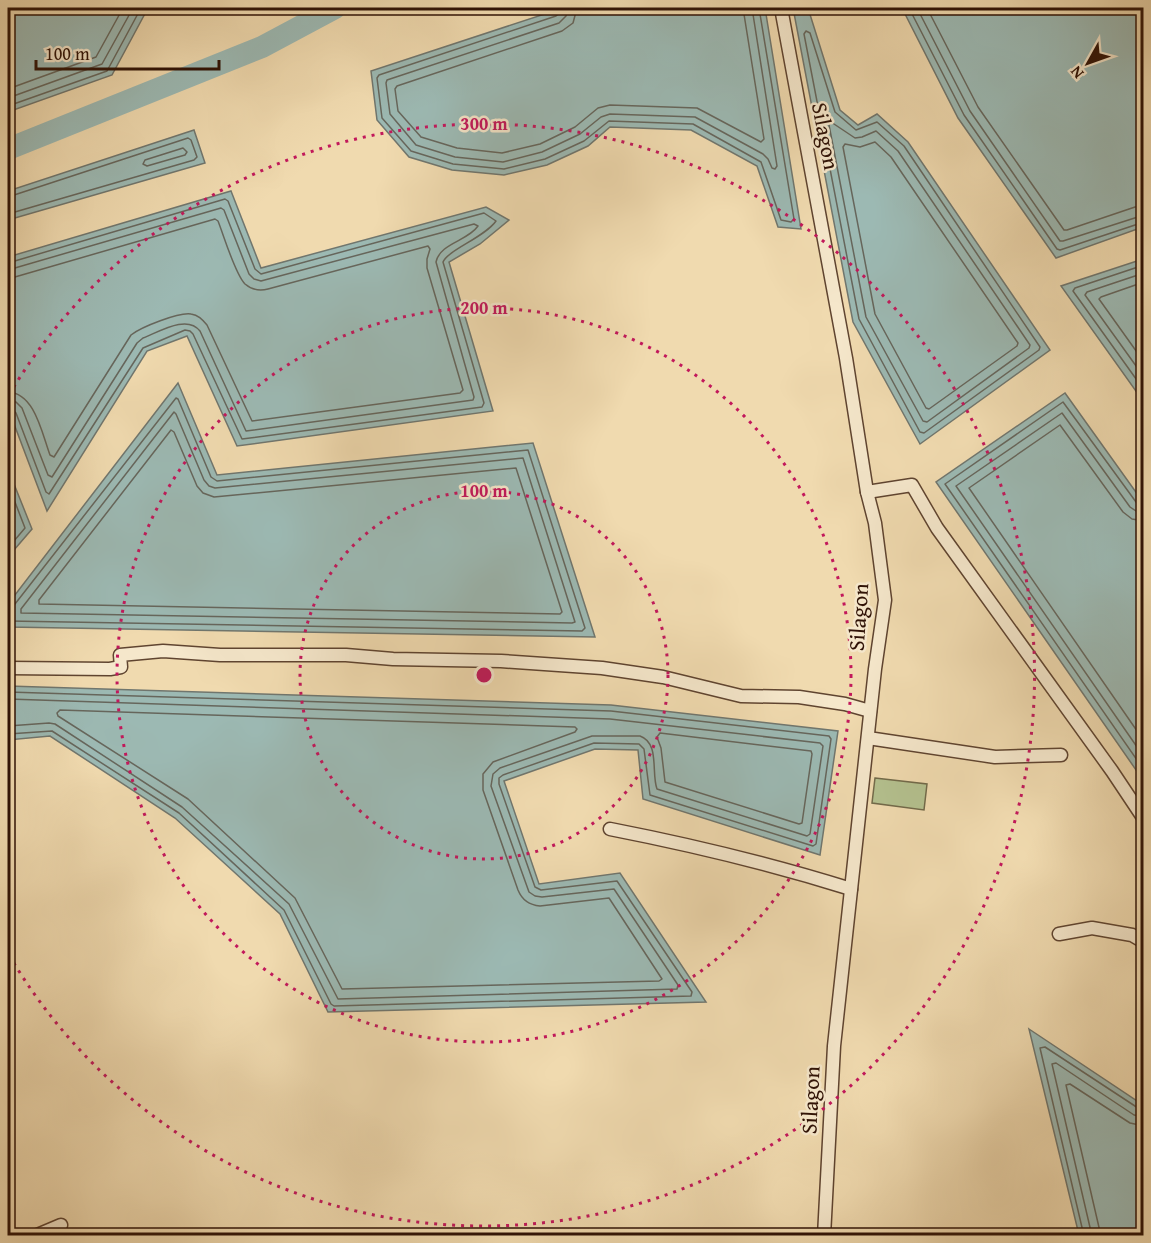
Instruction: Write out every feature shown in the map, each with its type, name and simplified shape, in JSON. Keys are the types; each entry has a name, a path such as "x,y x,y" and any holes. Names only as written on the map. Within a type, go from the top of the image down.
{"street":[{"name":"Silagon","path":"781,8 846,358 867,492 875,523 885,600 870,711 834,1046 824,1236"},
{"path":"867,492 912,485 938,528 1112,771 1143,819"},
{"path":"8,668 110,669 121,667 120,655 163,651 220,655 346,655 393,659 501,661 602,668 663,677 741,696 799,698 845,704 870,711"},
{"path":"868,738 995,757 1061,755"},
{"path":"610,829 696,846 787,869 851,890"},
{"path":"1059,933 1092,928 1132,935 1143,942"},
{"path":"35,1236 61,1225"}],"green space":[{"path":"875,778 927,784 924,810 872,803"}],"water":[{"path":"8,8 148,8 112,75 8,112"},
{"path":"563,8 765,8 801,229 778,227 757,166 691,130 610,127 588,146 547,165 504,175 452,170 409,157 377,120 371,71"},
{"path":"793,8 808,8 840,110 858,125 877,114 908,142 1050,350 920,444 853,322"},
{"path":"902,8 1143,8 1143,227 1056,258 958,118"},
{"path":"194,130 205,163 8,220 8,191"},
{"path":"231,191 261,268 486,207 509,220 480,244 449,262 493,411 237,446 187,336 147,351 47,511 8,408 8,257"},
{"path":"1144,259 1143,401 1061,286"},
{"path":"178,383 217,475 533,443 595,637 8,627 8,604"},
{"path":"1065,393 1143,502 1143,780 936,482"},
{"path":"8,469 32,529 8,557"},
{"path":"8,686 611,705 838,731 820,855 643,799 638,750 595,749 504,781 539,884 620,873 706,1002 328,1012 280,914 175,818 50,736 8,740"},
{"path":"1029,1029 1143,1105 1143,1235 1079,1235"}],"waterway":[{"path":"8,149 262,47 335,8"}]}
